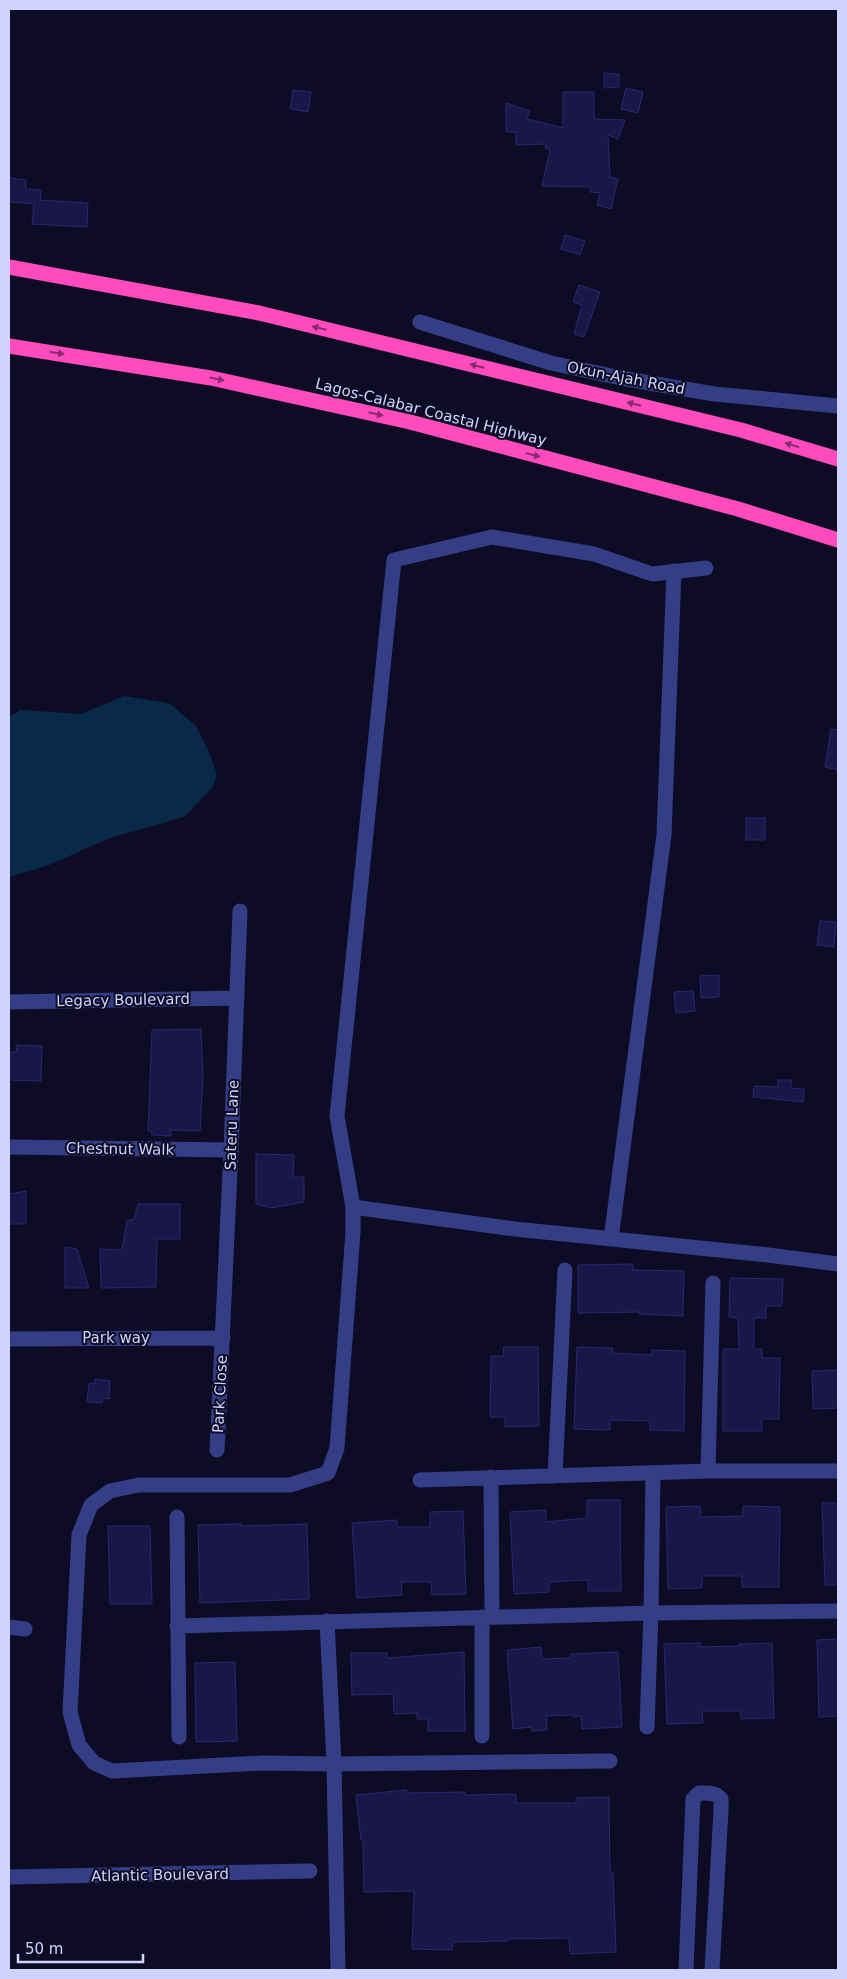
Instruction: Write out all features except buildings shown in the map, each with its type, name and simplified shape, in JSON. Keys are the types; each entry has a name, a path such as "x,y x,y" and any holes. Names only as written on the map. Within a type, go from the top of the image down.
{"highway":[{"path":"9,267 259,313 742,430 838,459"},
{"name":"Lagos-Calabar Coastal Highway","path":"9,346 211,378 410,422 738,509 838,540"}],"street":[{"name":"Okun-Ajah Road","path":"420,322 551,363 621,378 714,394 838,406"},
{"path":"610,1761 334,1764 262,1762 112,1771 94,1763 80,1745 70,1712 79,1535 91,1505 110,1491 139,1485 290,1484 328,1472 337,1448 353,1232 353,1207 337,1116 394,560 492,537 594,554 652,574 706,568"},
{"path":"611,1239 664,835 674,571"},
{"name":"Sateru Lane","path":"223,1338 240,912"},
{"name":"Legacy Boulevard","path":"9,1002 237,998"},
{"name":"Chestnut Walk","path":"9,1148 231,1150"},
{"path":"353,1207 515,1229 838,1264"},
{"path":"556,1476 565,1270"},
{"path":"708,1471 713,1283"},
{"name":"Park way","path":"9,1339 223,1338"},
{"name":"Park Close","path":"216,1450 223,1338"},
{"path":"420,1480 708,1471 838,1471"},
{"path":"647,1727 653,1473"},
{"path":"482,1736 491,1477"},
{"path":"177,1517 179,1738"},
{"path":"177,1626 651,1613 838,1611"},
{"path":"327,1621 334,1764 338,1970"},
{"path":"9,1627 25,1629"},
{"path":"686,1970 693,1800 699,1793 710,1793 717,1794 721,1799 712,1970"},
{"name":"Atlantic Boulevard","path":"9,1877 310,1871"}],"water":[{"path":"124,696 169,703 196,726 210,754 217,776 212,788 184,817 110,838 49,865 9,877 9,717 20,710 81,714"}]}
